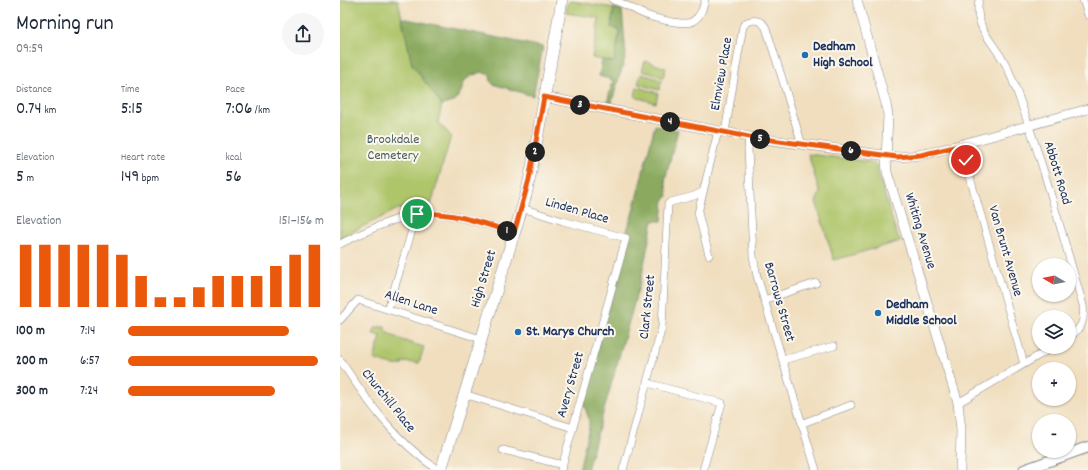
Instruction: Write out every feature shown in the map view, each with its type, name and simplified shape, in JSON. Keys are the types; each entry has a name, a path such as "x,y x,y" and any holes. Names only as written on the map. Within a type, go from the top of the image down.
{"main road":[{"name":"High Street","path":"441,470 522,208 532,167 562,0"},
{"path":"1024,470 1088,447"}],"street":[{"path":"613,0 625,4 646,15 685,24 693,21 701,13 705,0"},
{"name":"Whiting Avenue","path":"857,0 886,104 888,127 886,156 887,172 958,403 961,426 960,470"},
{"name":"Abbott Road","path":"979,0 978,13 985,33 1008,68 1029,126 1083,305 1084,316 1076,333"},
{"path":"1085,2 1088,15"},
{"name":"Elmview Place","path":"709,255 698,216 702,192 721,132 743,26 746,22 760,21 766,28 802,145"},
{"path":"544,97 749,137 886,156 905,157 921,155 963,145 1088,109"},
{"name":"Barrows Street","path":"749,137 748,149 754,263 816,470"},
{"name":"Van Brunt Avenue","path":"963,145 971,182 1024,364"},
{"name":"Clark Street","path":"623,470 662,322 668,204 702,192"},
{"name":"Linden Place","path":"522,208 563,222 626,238"},
{"path":"340,244 385,223 401,217 417,214 435,213 455,216 514,233"},
{"path":"388,309 417,214"},
{"name":"Avery Street","path":"562,468 626,238"},
{"path":"764,300 816,283"},
{"name":"Allen Lane","path":"340,320 358,300 481,339"},
{"path":"783,360 834,346"},
{"path":"958,403 1041,354"},
{"name":"Churchill Place","path":"340,360 381,419 413,451 438,470"},
{"path":"647,383 722,403 703,470"},
{"path":"464,394 573,428"},
{"path":"803,423 851,405"},
{"path":"503,450 562,468"}],"green space":[{"name":"Brookdale Cemetery","path":"340,0 398,0 412,64 442,105 438,122 451,136 430,208 398,209 340,238"},
{"path":"572,1 614,8 611,27 620,30 614,62 592,58 599,18 566,13 568,3"},
{"path":"614,8 622,10 626,55 611,105 607,103 613,80 599,76 602,60 614,62 620,30 611,27"},
{"path":"402,18 543,47 533,96 493,84 491,82 490,75 481,72 465,80 461,92 454,102 442,105 412,64"},
{"path":"645,61 666,68 663,77 642,71"},
{"path":"641,74 662,80 659,90 638,84"},
{"path":"637,87 658,93 656,103 635,97"},
{"path":"655,125 678,130 665,180 668,196 664,199 662,221 653,221 641,279 587,470 579,470 589,427 589,419 583,402 628,237 626,234"},
{"path":"808,154 871,162 877,166 897,235 901,241 834,260 816,202 820,193"},
{"path":"376,327 385,327 385,331 394,336 424,347 419,363 402,362 402,365 395,365 374,359 381,336 373,334"}],"place":[{"name":"Dedham High School","path":"805,55"},
{"name":"Dedham Middle School","path":"878,313"},
{"name":"St. Marys Church","path":"518,332"}],"route":[{"path":"417,214 435,213 455,216 514,233 526,195 544,97 749,137 897,157 930,154 963,145 966,160"}]}
